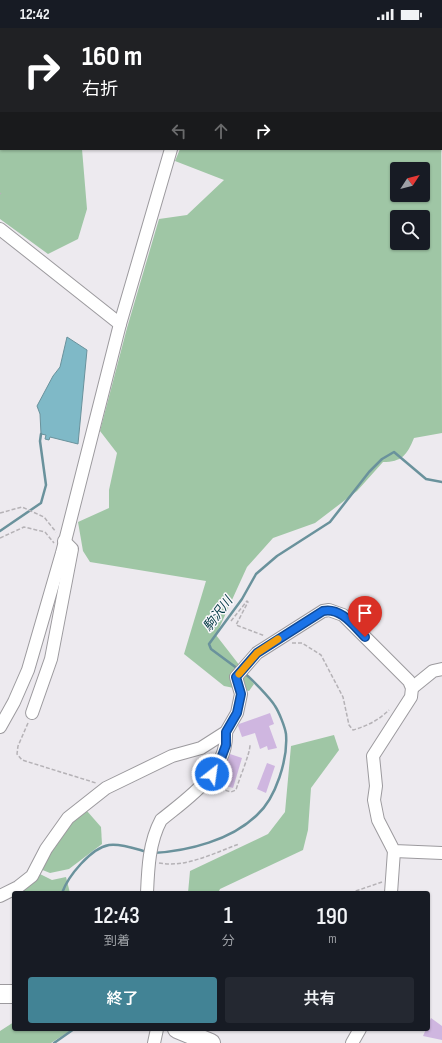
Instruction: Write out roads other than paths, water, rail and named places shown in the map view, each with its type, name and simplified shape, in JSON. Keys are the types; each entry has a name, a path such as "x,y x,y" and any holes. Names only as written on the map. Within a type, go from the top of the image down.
{"highway":[{"path":"0,994 12,994"},
{"path":"180,1031 203,1041"}],"street":[{"path":"0,727 14,702 28,670 63,547 120,324 171,150"},
{"path":"0,229 120,324"},
{"path":"32,713 51,659 72,550 63,547"},
{"path":"0,896 18,887 32,876 46,849 68,818 106,788 172,756 201,748 226,732 237,713 241,694 236,677 251,659 323,611 333,611 343,615 409,681 412,688 411,697 373,756 376,786 374,800 378,820 394,851 391,891"},
{"path":"412,688 432,671 442,669"},
{"path":"147,891 150,856 161,820 204,784 219,764 226,745 226,732"},
{"path":"394,851 442,853"},
{"path":"352,1043 359,1031"}],"water":[{"path":"67,337 87,350 78,444 50,437 49,440 45,439 46,435 41,434 40,414 37,406 53,376 60,367"}],"waterway":[{"path":"0,531 41,503 46,485 40,441 41,434"},
{"name":"駒沢川","path":"238,669 211,649 209,644 242,599 256,574 277,556 330,522 369,472 382,459 394,452 426,479 442,482"},
{"name":"駒沢川","path":"153,853 181,850 209,843 247,824 264,808 270,799 283,766 286,734 280,716 273,703 244,673"},
{"name":"駒沢川","path":"63,891 69,879 81,864 95,851 102,847 118,845 147,852"},
{"name":"駒沢川","path":"54,1043 71,1031"}]}
